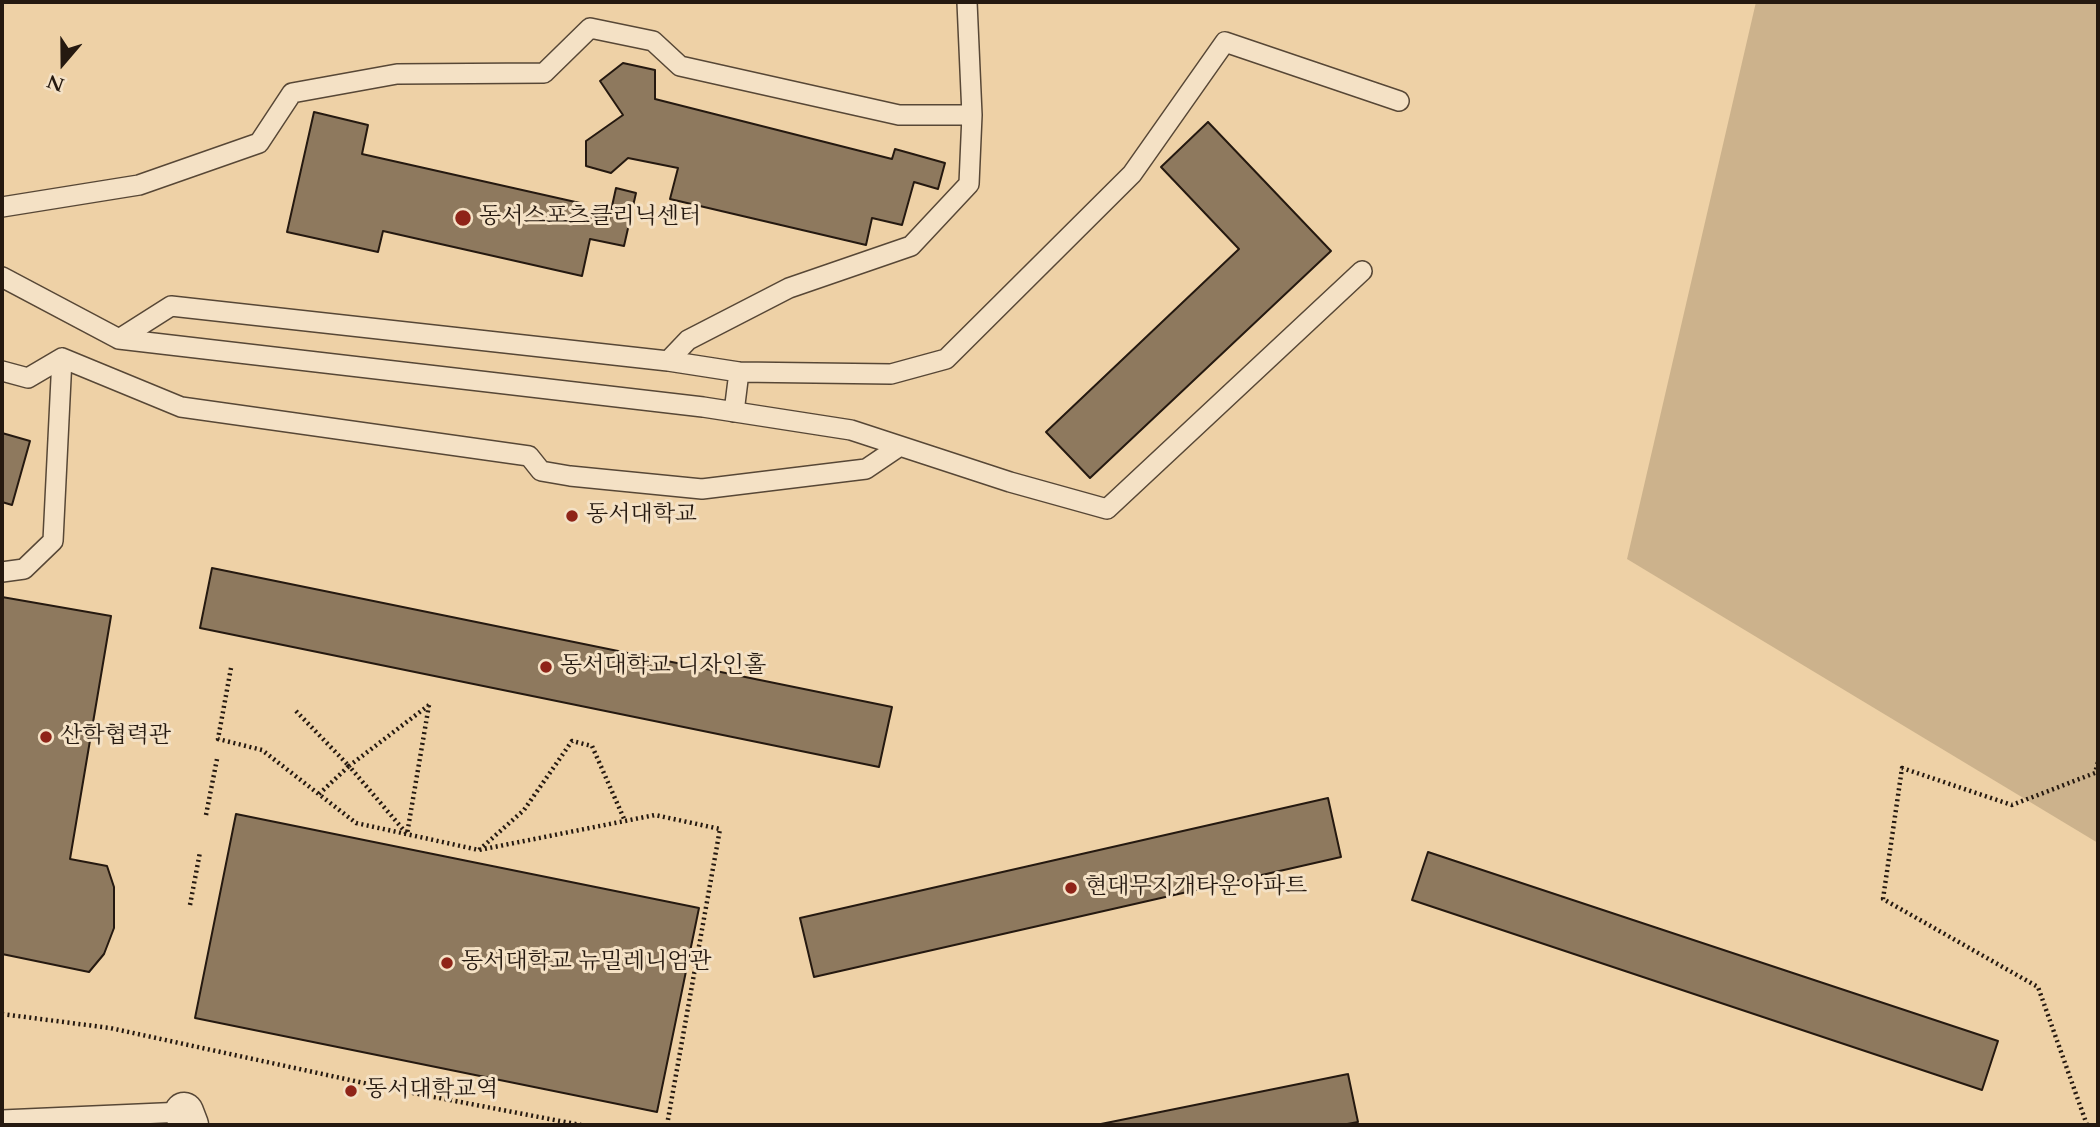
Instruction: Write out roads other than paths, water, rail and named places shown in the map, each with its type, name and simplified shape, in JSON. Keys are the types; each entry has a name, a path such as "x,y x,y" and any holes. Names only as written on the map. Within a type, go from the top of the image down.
{"lane":[{"path":"668,361 688,340 789,288 911,246 969,184 972,115 967,2"},
{"path":"2,207 139,185 259,143 292,93 397,74 544,73 590,28 653,41 680,66 693,69 899,115 972,115"},
{"path":"119,339 171,306 668,361 739,372 891,374 946,359 1132,174 1225,42 1399,101"},
{"path":"2,277 119,339 734,412 851,430 1010,482 1107,509 1362,271"},
{"path":"62,358 181,407 529,456 541,471 583,478 702,489 866,469 900,446"},
{"path":"2,371 28,379 62,358"},
{"path":"2,572 24,569 53,541 62,358"},
{"path":"734,412 739,372"},
{"path":"2,1120 187,1119"}],"place":[{"name":"동서스포츠클리닉센터","path":"463,218"},
{"name":"동서대학교","path":"572,516"},
{"name":"동서대학교 디자인홀","path":"546,667"},
{"name":"산학협력관","path":"46,737"},
{"name":"현대무지개타운아파트","path":"1071,888"},
{"name":"동서대학교 뉴밀레니엄관","path":"447,963"},
{"name":"동서대학교역","path":"351,1091"}]}
